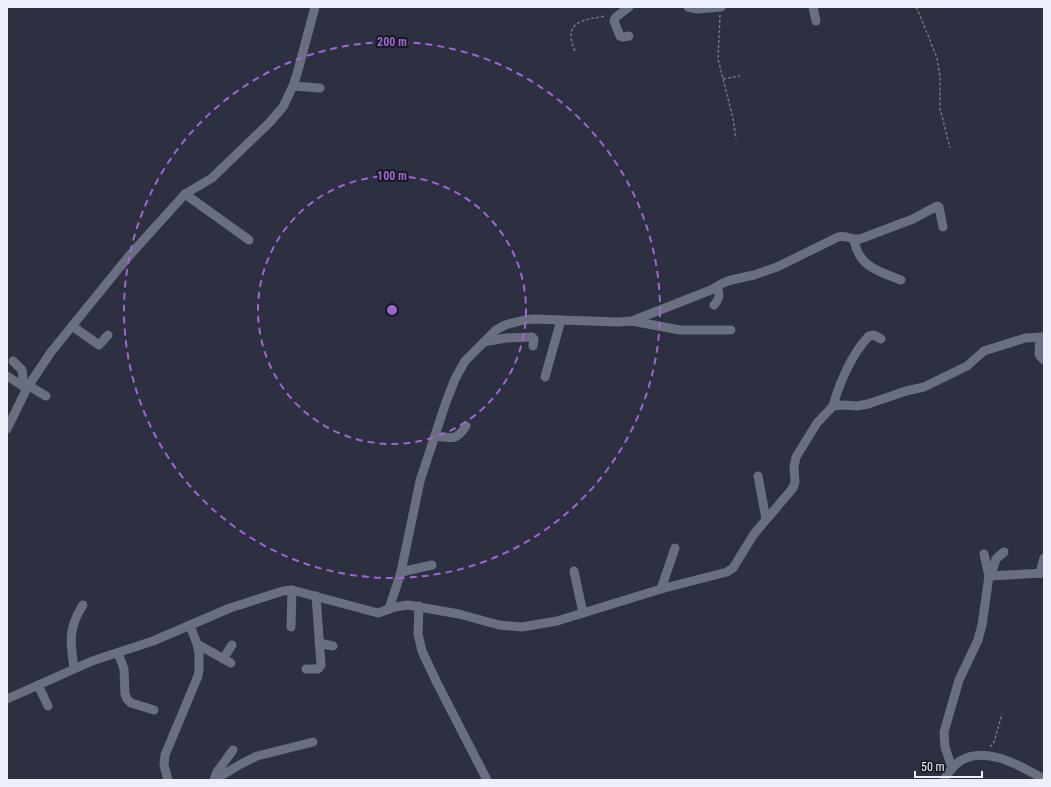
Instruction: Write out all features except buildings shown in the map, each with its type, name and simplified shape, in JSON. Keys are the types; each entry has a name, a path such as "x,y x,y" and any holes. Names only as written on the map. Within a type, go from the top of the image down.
{"street":[{"path":"7,429 26,386 51,352 129,256 185,194 212,178 269,123 283,107 298,74 315,7"},
{"path":"628,7 614,21 620,36 628,36"},
{"path":"688,7 721,7"},
{"path":"813,7 816,21"},
{"path":"293,86 320,88"},
{"path":"185,194 249,240"},
{"path":"632,321 731,280 754,275 777,267 838,237 845,236 854,240 913,219 937,206 939,207 943,227"},
{"path":"854,240 856,250 864,262 874,269 901,280"},
{"path":"714,305 719,300 720,295 716,287"},
{"path":"389,609 401,572 420,481 455,379 465,361 496,330 505,325 532,319 618,322 632,321 680,330 731,330"},
{"path":"544,377 561,320"},
{"path":"72,326 99,345 108,335"},
{"path":"7,699 74,668 153,641 230,608 276,592 292,590 378,613 401,606 419,606 458,614 499,625 522,627 544,624 730,570 733,568 754,534 795,485 794,467 796,457 816,423 833,406 838,388 859,348 869,336 874,336 881,339"},
{"path":"484,342 506,338 532,337 534,339 533,346"},
{"path":"833,406 843,404 857,406 868,404 906,391 924,387 967,366 984,351 1025,338 1042,337 1040,356 1044,360"},
{"path":"13,361 22,370 26,386"},
{"path":"7,376 46,396"},
{"path":"435,436 453,438 458,436 466,426"},
{"path":"758,476 766,519"},
{"path":"661,589 676,548"},
{"path":"952,768 945,746 944,732 959,680 978,640 982,625 990,575 996,559 1004,552"},
{"path":"984,554 990,575"},
{"path":"990,575 1042,573 1044,558"},
{"path":"401,572 432,565"},
{"path":"574,571 583,613"},
{"path":"291,627 292,590"},
{"path":"306,669 318,669 321,662 316,596"},
{"path":"74,668 70,638 75,619 83,606"},
{"path":"419,606 418,634 422,651 436,683 487,780"},
{"path":"168,780 164,765 165,755 198,676 199,663 197,644 190,625"},
{"path":"197,644 227,661 232,645"},
{"path":"319,644 333,646"},
{"path":"118,653 124,669 125,694 127,699 131,704 154,710"},
{"path":"38,685 48,706"},
{"path":"214,780 257,756 313,742"},
{"path":"214,780 217,772 233,750"},
{"path":"944,780 952,768 966,758 991,756 1021,767 1044,779"}],"path":[{"path":"721,7 718,59 733,118 736,139"},
{"path":"916,7 937,58 940,77 940,108 950,148"},
{"path":"575,51 571,42 572,33 577,23 582,20 620,14"},
{"path":"723,80 740,76"},
{"path":"975,757 992,746 1002,714"}]}
